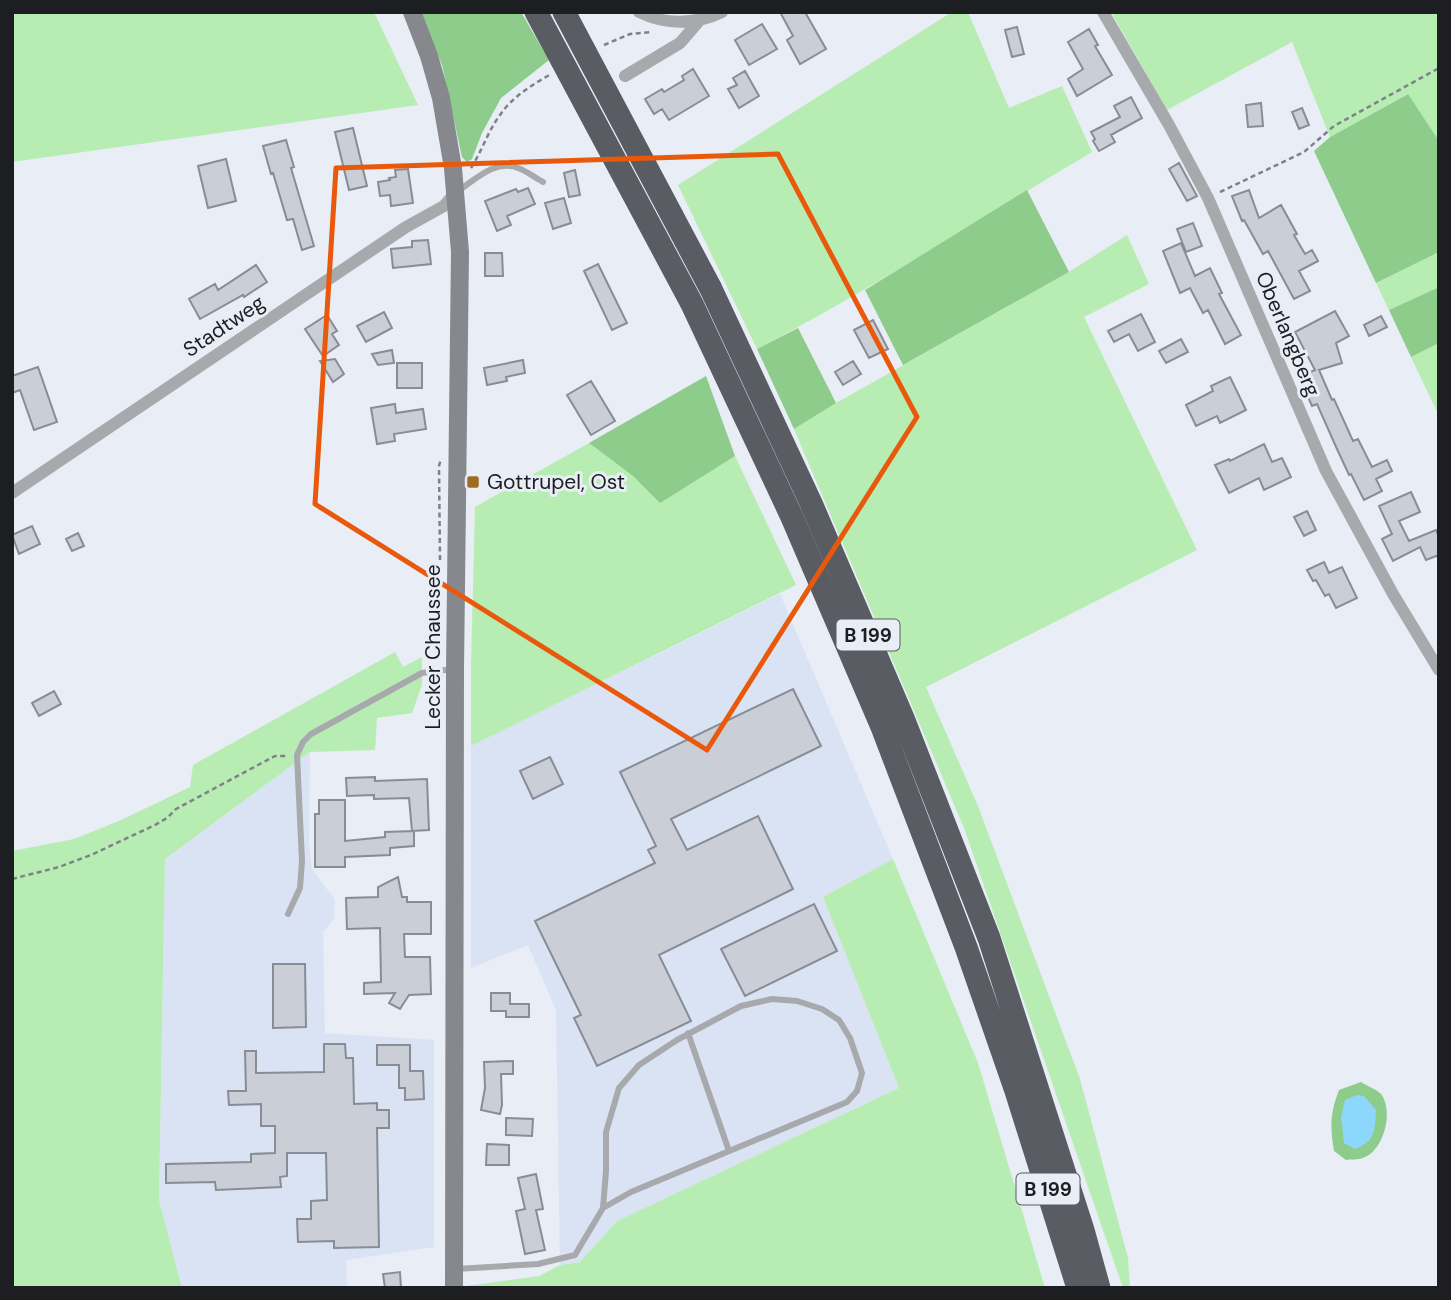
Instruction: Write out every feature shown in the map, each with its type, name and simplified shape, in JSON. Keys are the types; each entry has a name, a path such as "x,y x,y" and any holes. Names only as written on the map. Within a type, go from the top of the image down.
{"highway":[{"name":"B 199","path":"536,12 692,304 790,515 882,727 971,960 1016,1091 1078,1288"},
{"name":"B 199","path":"565,12 711,289 811,503 903,719 989,938 1083,1230 1099,1288"}],"street":[{"name":"Lecker Chaussee","path":"412,12 441,98 456,192 460,252 455,669 454,1288"},
{"path":"639,12 673,22 699,21 722,12"},
{"name":"Oberlangberg","path":"1103,12 1208,198 1326,471 1392,594 1439,670"},
{"path":"625,76 680,43 699,21"},
{"name":"Stadtweg","path":"12,493 394,234 444,206 456,192"}],"lane":[{"path":"456,192 494,166 518,168 543,182"},
{"path":"288,914 300,888 302,861 297,755 303,742 311,734 422,673 455,669"},
{"path":"454,1269 538,1265 575,1255 603,1208 606,1132 619,1088 639,1065 688,1033 741,1006 772,999 797,1001 822,1009 839,1020 850,1038 862,1073 858,1091 848,1102 631,1192 603,1208"},
{"path":"688,1033 729,1151"}],"path":[{"path":"604,45 630,34 650,32 668,35 680,43"},
{"path":"1208,198 1304,152 1334,126 1439,68"},
{"path":"456,192 480,154 499,115 529,86 551,74"},
{"path":"12,879 59,867 91,855 155,825 176,809 275,756 297,755"}],"highlighted area":[{"path":"778,154 917,417 707,750 315,504 336,168"}],"shaded area":[{"path":"780,594 893,859 823,897 899,1088 617,1221 580,1262 560,1265 556,1010 528,945 471,968 471,746"},
{"path":"310,752 309,844 312,869 335,900 334,919 323,932 325,1033 434,1040 434,1247 346,1260 347,1288 182,1288 159,1200 165,859"}],"green space":[{"path":"12,12 374,12 418,105 12,162"},
{"path":"420,12 521,12 549,60 501,98 482,133 472,159 467,162 462,157 442,65"},
{"path":"952,12 968,12 1009,108 1062,86 1092,152 884,278 757,349 678,185"},
{"path":"1111,12 1439,12 1439,141 1407,94 1330,137 1292,42 1167,110"},
{"path":"1408,94 1439,141 1439,252 1376,283 1314,151 1330,137"},
{"path":"1027,190 1069,272 903,365 865,290"},
{"path":"1127,235 1149,284 1084,317 1197,550 926,687 978,806 1080,1079 1128,1258 1130,1288 1123,1288 964,828 794,429 1069,272"},
{"path":"1439,252 1439,287 1389,310 1376,283"},
{"path":"1439,287 1439,343 1411,357 1389,310"},
{"path":"798,328 836,403 794,429 757,349"},
{"path":"1439,343 1439,416 1411,357"},
{"path":"706,376 735,456 660,503 633,476 589,443"},
{"path":"589,443 633,476 660,502 735,456 796,585 471,746 475,507"},
{"path":"395,652 403,667 422,657 422,685 412,713 377,718 375,750 310,752 165,859 159,1200 182,1288 12,1288 12,851 74,839 190,787 193,765"},
{"path":"893,859 978,1063 1045,1288 466,1288 539,1276 560,1265 580,1262 617,1221 899,1088 823,897"},
{"path":"1361,1082 1381,1094 1385,1101 1387,1120 1377,1147 1370,1154 1361,1159 1346,1160 1334,1151 1332,1113 1339,1090"}],"water":[{"path":"1357,1095 1364,1096 1376,1110 1371,1138 1355,1149 1344,1143 1341,1117 1345,1100"}],"building":[{"path":"780,12 805,12 826,49 800,64 787,40 793,36"},
{"path":"762,24 777,49 749,65 735,40"},
{"path":"1017,27 1024,54 1012,57 1005,30"},
{"path":"1089,29 1098,45 1095,46 1112,75 1077,96 1068,79 1083,69 1068,42"},
{"path":"693,69 709,96 669,120 662,109 654,114 645,99 684,80 682,76"},
{"path":"745,71 759,96 739,108 728,89 737,85 733,78"},
{"path":"1131,97 1142,118 1111,135 1115,142 1099,151 1091,132 1120,117 1114,106"},
{"path":"1261,103 1263,126 1248,127 1246,105"},
{"path":"1302,108 1309,125 1299,129 1292,112"},
{"path":"353,128 367,186 349,190 335,132"},
{"path":"286,140 294,167 291,168 314,246 302,250 293,219 287,220 263,146"},
{"path":"226,159 236,201 208,208 198,166"},
{"path":"1179,163 1197,196 1187,201 1169,169"},
{"path":"408,169 413,203 391,206 390,195 380,196 378,182 396,177 395,170"},
{"path":"575,170 580,195 569,197 564,173"},
{"path":"528,188 535,204 507,216 511,225 497,231 485,201 516,189 518,192"},
{"path":"1249,190 1259,218 1281,205 1305,254 1312,250 1318,261 1299,271 1310,291 1294,299 1268,251 1263,254 1244,220 1242,221 1232,196"},
{"path":"564,198 571,223 553,229 545,203"},
{"path":"1193,223 1202,246 1186,252 1177,229"},
{"path":"428,240 431,264 393,268 391,249 412,247 412,241"},
{"path":"1181,243 1195,276 1210,268 1222,293 1219,294 1241,335 1225,344 1208,310 1203,313 1190,288 1180,293 1163,251"},
{"path":"485,253 502,253 503,276 485,276"},
{"path":"598,264 627,323 612,330 584,271"},
{"path":"256,265 267,282 200,319 189,299 215,284 218,290"},
{"path":"1335,311 1349,336 1336,343 1342,363 1319,370 1353,441 1358,439 1372,467 1387,460 1392,471 1376,479 1382,491 1364,500 1351,474 1349,475 1317,404 1312,406 1299,377 1315,370 1295,332"},
{"path":"384,312 392,328 366,342 357,326"},
{"path":"1141,314 1155,342 1138,351 1129,334 1114,342 1108,331"},
{"path":"327,315 337,331 332,334 339,345 323,356 305,329"},
{"path":"1381,316 1387,327 1369,336 1364,325"},
{"path":"873,320 888,349 869,358 854,330"},
{"path":"1181,339 1188,352 1166,363 1159,351"},
{"path":"392,350 394,363 378,365 372,354"},
{"path":"335,359 344,374 333,382 320,361"},
{"path":"523,360 525,373 506,377 507,381 487,385 484,368"},
{"path":"853,361 861,374 843,385 835,372"},
{"path":"397,363 422,363 422,388 397,388"},
{"path":"38,367 57,422 34,430 20,390 12,393 12,376"},
{"path":"1230,377 1246,410 1220,423 1217,416 1196,426 1186,405 1213,391 1211,386"},
{"path":"591,381 615,421 591,435 567,395"},
{"path":"395,404 396,413 423,409 426,429 394,434 395,441 377,444 371,408"},
{"path":"1264,444 1272,462 1282,458 1291,477 1264,490 1259,478 1229,493 1215,465 1229,459 1230,461"},
{"path":"1411,492 1420,512 1399,521 1409,541 1436,530 1439,537 1439,555 1426,560 1420,547 1393,561 1382,539 1392,534 1379,506"},
{"path":"1307,511 1316,530 1304,536 1294,517"},
{"path":"32,526 40,544 19,554 12,535"},
{"path":"78,533 84,546 72,551 66,539"},
{"path":"1324,562 1329,573 1342,567 1357,598 1336,608 1329,594 1325,596 1307,570"},
{"path":"793,689 821,746 671,819 687,850 758,816 793,889 659,955 691,1021 597,1066 574,1018 581,1015 535,921 655,863 648,850 656,846 620,772"},
{"path":"54,691 61,704 39,716 32,703"},
{"path":"550,757 563,784 533,799 520,771"},
{"path":"375,777 375,781 427,779 429,830 412,831 409,798 374,799 374,795 347,796 346,778"},
{"path":"319,800 345,800 345,841 385,837 385,832 414,831 414,846 390,848 390,855 345,857 345,867 315,867 315,814 319,814"},
{"path":"398,877 402,897 407,897 407,902 431,902 431,934 404,934 405,957 430,957 431,994 409,995 400,1009 389,1003 395,993 364,994 364,983 381,982 380,928 347,929 346,898 378,897 378,887"},
{"path":"814,904 837,951 745,996 721,949"},
{"path":"273,964 305,964 306,1027 273,1028"},
{"path":"491,993 510,993 510,1004 529,1004 529,1017 506,1017 506,1011 491,1011"},
{"path":"324,1044 345,1044 346,1058 353,1058 354,1104 377,1103 377,1110 389,1110 389,1128 377,1128 379,1247 334,1248 334,1241 298,1242 297,1219 311,1219 311,1201 327,1200 326,1153 287,1153 287,1176 280,1177 281,1187 216,1190 215,1182 166,1183 166,1164 251,1162 251,1154 275,1153 275,1126 261,1126 261,1104 229,1105 228,1091 246,1091 245,1051 256,1051 256,1073 324,1072"},
{"path":"377,1045 410,1045 410,1071 423,1071 424,1099 405,1100 405,1088 399,1088 399,1065 377,1065"},
{"path":"513,1061 513,1074 501,1074 500,1114 481,1110 485,1088 484,1062"},
{"path":"506,1118 533,1119 532,1136 506,1135"},
{"path":"487,1144 509,1145 509,1165 486,1165"},
{"path":"536,1174 543,1209 536,1210 545,1250 525,1254 516,1211 525,1209 518,1178"},
{"path":"400,1272 401,1288 385,1288 383,1274"}],"place":[{"name":"Gottrupel, Ost","path":"473,482"}]}
